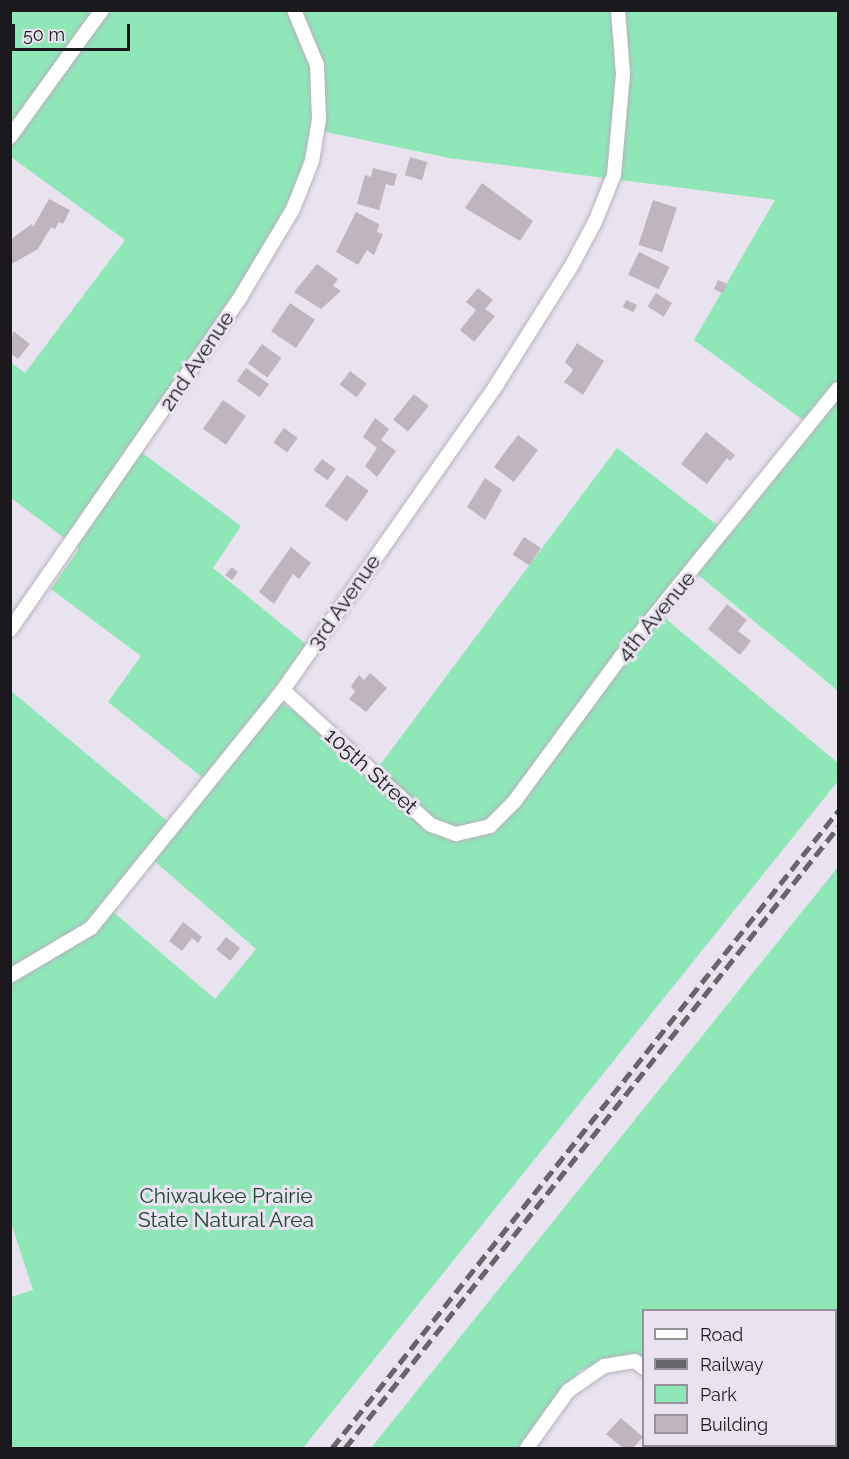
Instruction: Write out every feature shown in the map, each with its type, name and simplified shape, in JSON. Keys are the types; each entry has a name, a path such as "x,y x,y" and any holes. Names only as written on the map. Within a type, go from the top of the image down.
{"street":[{"path":"10,137 102,10"},
{"name":"2nd Avenue","path":"10,630 138,449 284,226 303,184 316,141 317,65 294,10"},
{"name":"3rd Avenue","path":"10,976 91,928 283,690 497,384 572,265 595,222 614,175 623,74 618,10"},
{"name":"4th Avenue","path":"468,834 490,826 514,802 620,658 838,389"},
{"name":"105th Street","path":"283,690 431,825 456,834 468,834"},
{"path":"526,1449 568,1391 604,1366 639,1364"}],"green space":[{"name":"Chiwaukee Prairie State Natural Area","path":"11,11 838,11 838,691 689,567 654,609 838,763 838,781 303,1448 11,1448 11,1297 33,1290 10,1220 11,691 178,830 213,786 108,702 141,656 51,589 79,549 11,498 10,362 25,373 125,240 11,157","holes":["312,129 449,158 775,200 694,340 815,429 730,535 617,448 371,777 295,712 269,695 306,644 213,568 241,526 133,446 276,230 299,180","145,853 256,949 215,999 104,904"]},
{"path":"838,867 838,1448 700,1448 837,1447 837,1309 642,1309 642,1365 617,1356 579,1371 520,1448 371,1448"}],"building":[{"path":"410,157 427,162 422,180 405,175"},
{"path":"373,168 397,174 394,186 386,184 379,210 357,204 365,175 371,177"},
{"path":"482,183 533,221 520,241 465,208"},
{"path":"49,199 70,210 63,224 59,222 55,229 51,227 38,249 10,265 10,240 32,224 33,227"},
{"path":"653,200 677,208 662,252 638,245"},
{"path":"356,212 379,224 377,232 383,234 374,255 367,250 358,265 336,252"},
{"path":"639,252 670,267 659,289 628,274"},
{"path":"317,264 338,279 333,286 341,291 321,309 294,292"},
{"path":"718,280 727,284 723,293 714,289"},
{"path":"478,288 493,300 485,309 495,316 474,342 460,330 476,310 466,302"},
{"path":"656,293 672,303 664,317 648,307"},
{"path":"626,300 637,305 634,312 623,307"},
{"path":"290,303 315,320 296,348 271,331"},
{"path":"13,331 30,344 18,359 10,353"},
{"path":"577,343 604,361 583,395 564,382 573,370 565,362"},
{"path":"262,344 281,358 267,378 248,363"},
{"path":"246,368 269,384 260,397 237,381"},
{"path":"350,371 367,384 357,397 340,385"},
{"path":"414,394 429,406 408,432 393,420"},
{"path":"223,400 246,416 226,445 203,429"},
{"path":"375,418 389,429 381,440 396,451 377,477 365,466 377,448 363,437"},
{"path":"284,428 298,438 287,453 273,443"},
{"path":"706,432 735,455 730,461 727,458 707,484 681,464"},
{"path":"518,435 538,450 514,482 494,467"},
{"path":"322,459 336,469 328,480 314,470"},
{"path":"347,475 369,491 347,522 325,506"},
{"path":"485,478 502,490 485,520 467,507"},
{"path":"524,537 541,548 529,566 513,555"},
{"path":"291,547 311,563 299,579 293,574 274,604 259,592"},
{"path":"232,567 238,572 232,580 225,575"},
{"path":"727,604 747,620 738,631 751,641 740,655 708,629"},
{"path":"370,673 387,688 366,712 349,699 355,692 351,686 359,675 364,680"},
{"path":"183,922 202,937 198,943 192,938 182,951 169,941"},
{"path":"226,937 240,948 230,961 216,950"},
{"path":"621,1418 642,1438 633,1448 623,1448 606,1434"}],"railway":[{"path":"332,1448 838,811"},
{"path":"345,1448 838,827"}]}
